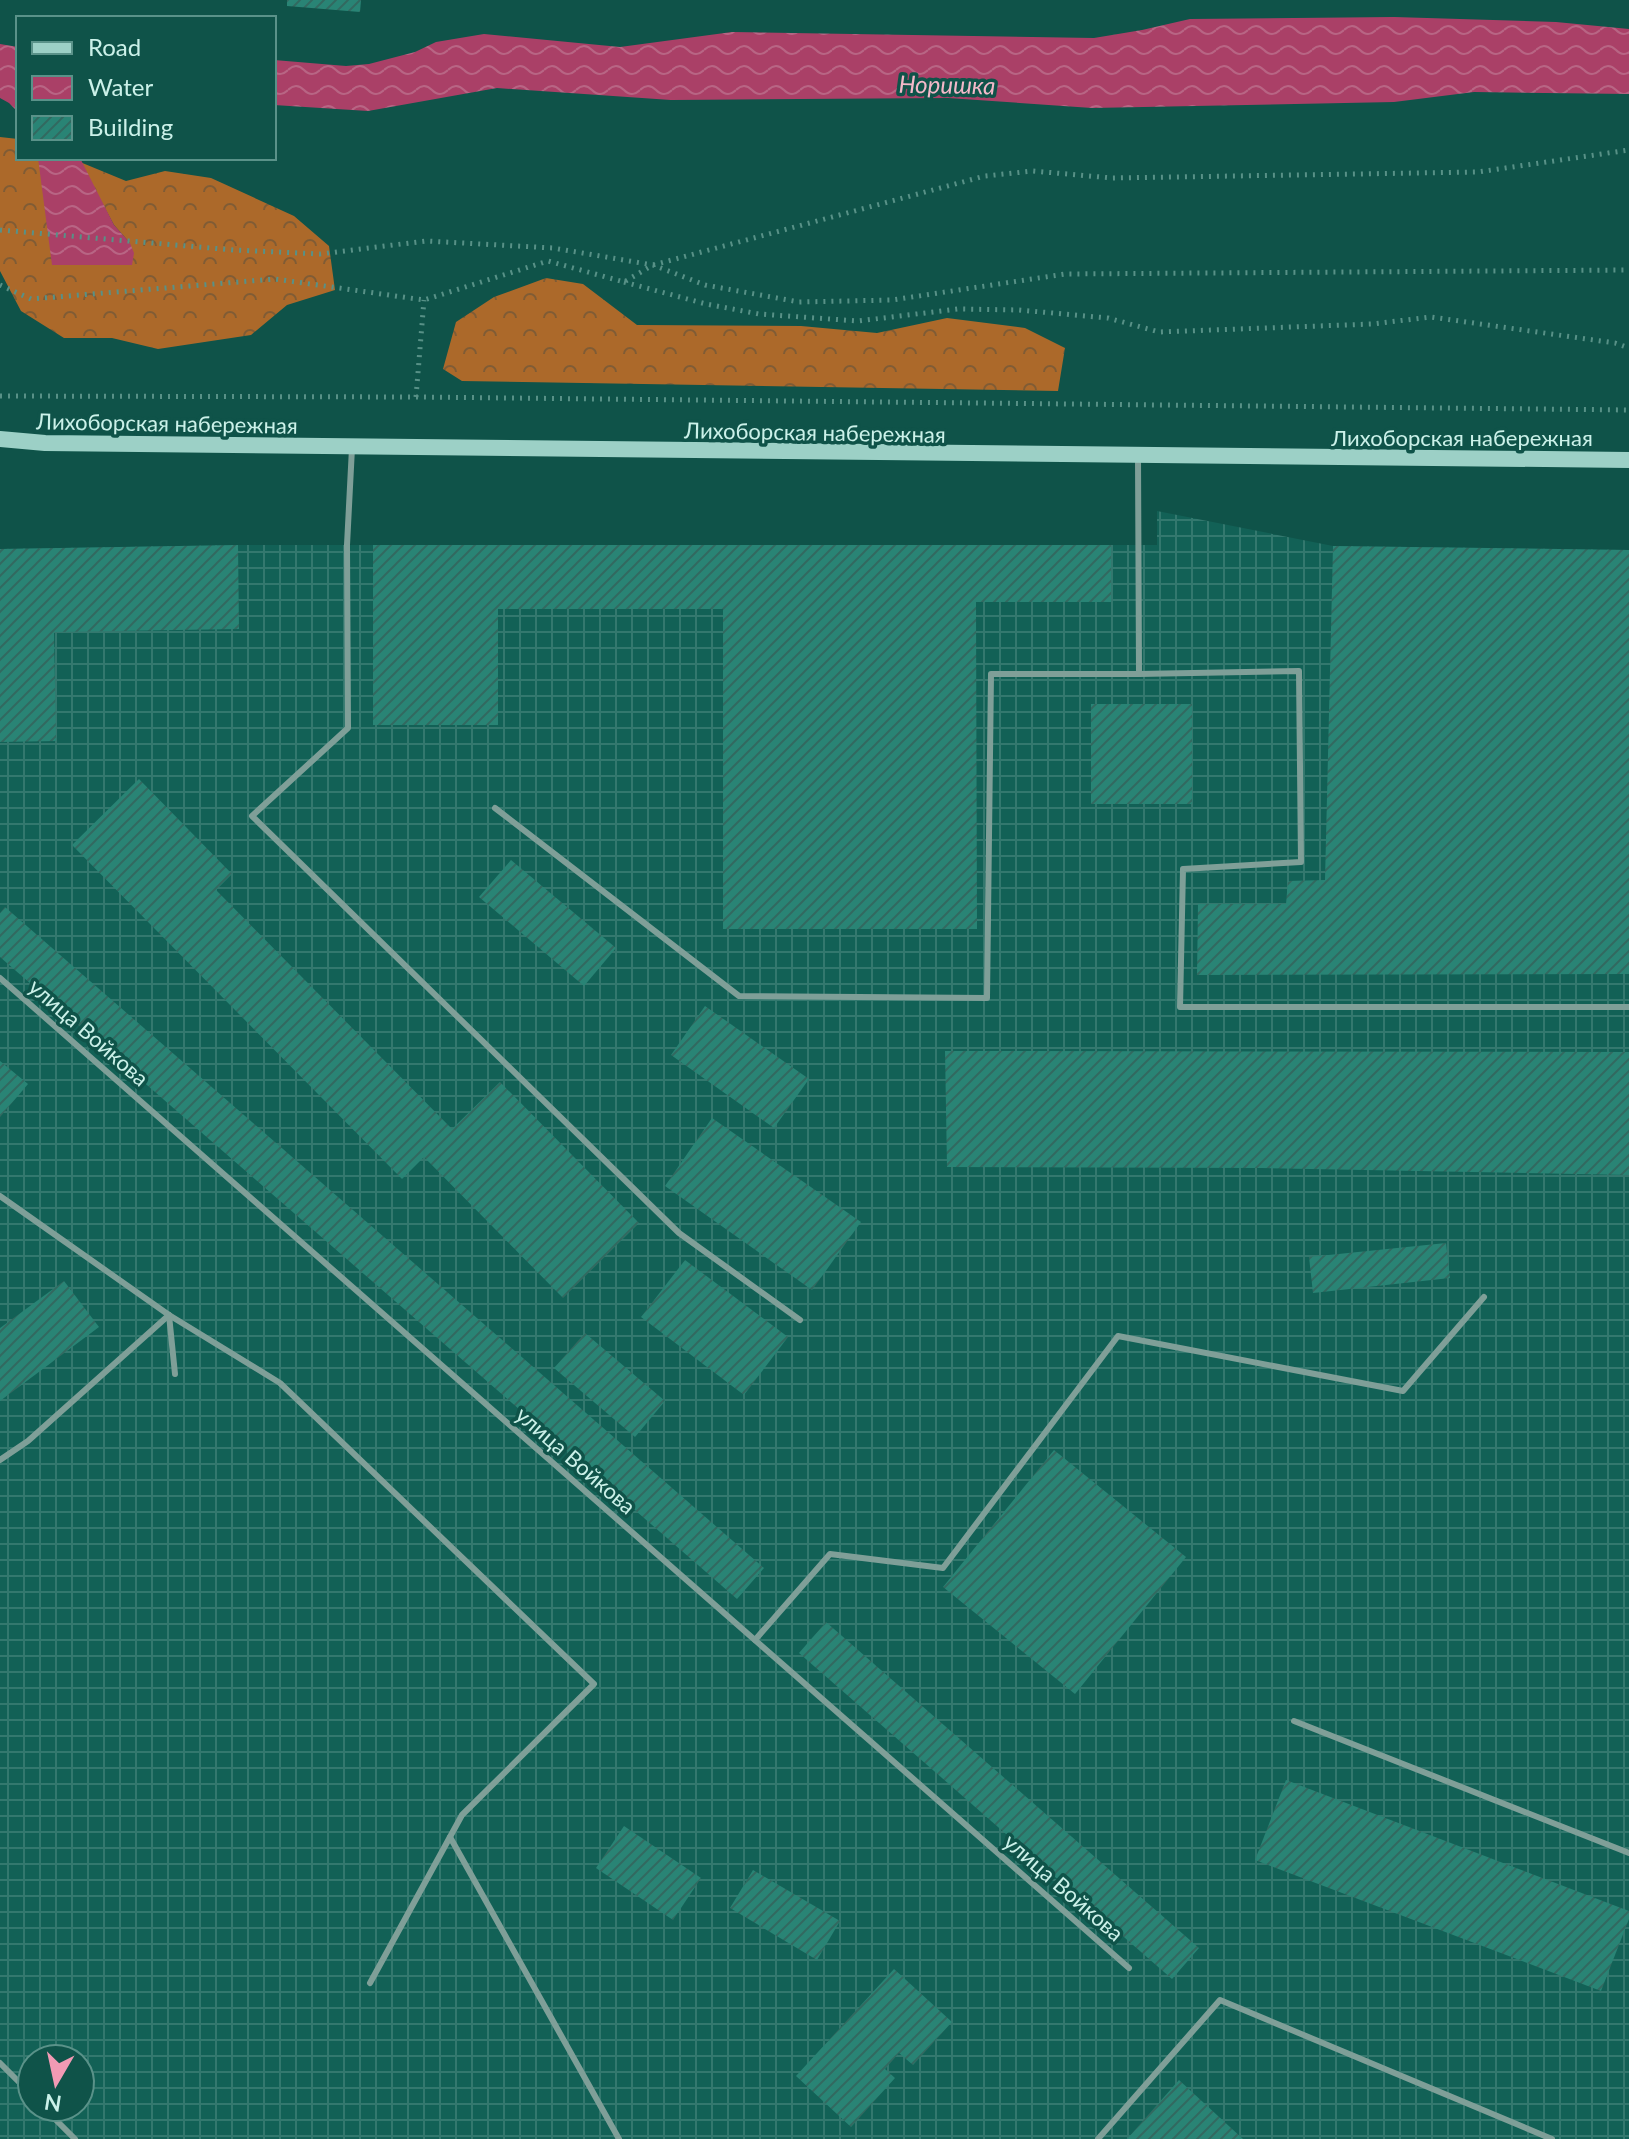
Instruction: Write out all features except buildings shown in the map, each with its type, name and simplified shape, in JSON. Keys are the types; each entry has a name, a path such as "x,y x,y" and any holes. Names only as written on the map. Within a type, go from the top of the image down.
{"street":[{"name":"Лихоборская набережная","path":"0,439 45,443 352,448 1629,460"}],"lane":[{"path":"352,448 347,545 348,728 252,816 679,1233 800,1320"},
{"path":"1138,457 1139,674"},
{"path":"495,808 739,996 987,998 991,674 1299,671 1301,862 1183,869 1180,1007 1629,1007"},
{"name":"улица Войкова","path":"0,978 1129,1968"},
{"path":"0,1196 169,1315 280,1383 594,1684 462,1815 370,1983"},
{"path":"755,1640 830,1554 943,1568 1118,1336 1403,1391 1484,1297"},
{"path":"169,1315 175,1374"},
{"path":"0,1460 28,1441 169,1315"},
{"path":"1294,1721 1629,1853"},
{"path":"450,1837 619,2139"},
{"path":"1098,2139 1220,2000 1552,2139"},
{"path":"0,2063 16,2079"},
{"path":"59,2123 75,2139"}],"path":[{"path":"624,282 653,265 985,176 1033,171 1112,178 1478,172 1629,150"},
{"path":"0,230 234,250 320,254 426,241 553,248 653,265 705,285 799,302 892,300 1065,274 1629,270"},
{"path":"0,285 31,299 275,279 424,300 548,261 706,304 759,314 858,321 958,309 1019,310 1108,318 1159,332 1372,324 1431,317 1615,343 1629,348"},
{"path":"416,397 424,300"},
{"path":"0,396 416,397 1629,410"}],"shaded area":[{"path":"1157,511 1333,546 1629,550 1629,2139 0,2139 0,549 238,545 1157,545"}],"green space":[{"path":"0,137 16,139 16,160 39,160 40,165 130,243 114,225 80,162 126,181 165,171 211,178 294,216 329,246 335,290 287,305 251,335 158,349 112,338 64,338 21,311 0,271"},
{"path":"546,278 583,284 637,325 801,326 877,333 947,318 1025,328 1065,348 1058,391 462,381 443,369 456,322 494,297"}],"water":[{"name":"Норишка","path":"1394,17 1556,22 1629,29 1629,94 1474,92 1394,102 1092,108 948,98 671,100 497,88 368,111 276,105 276,60 346,66 369,64 415,52 436,42 484,34 620,47 732,32 1094,38 1190,19"},
{"path":"0,44 16,47 16,110 0,98"},
{"path":"38,160 81,160 114,225 130,243 134,253 132,265 52,265"}]}
